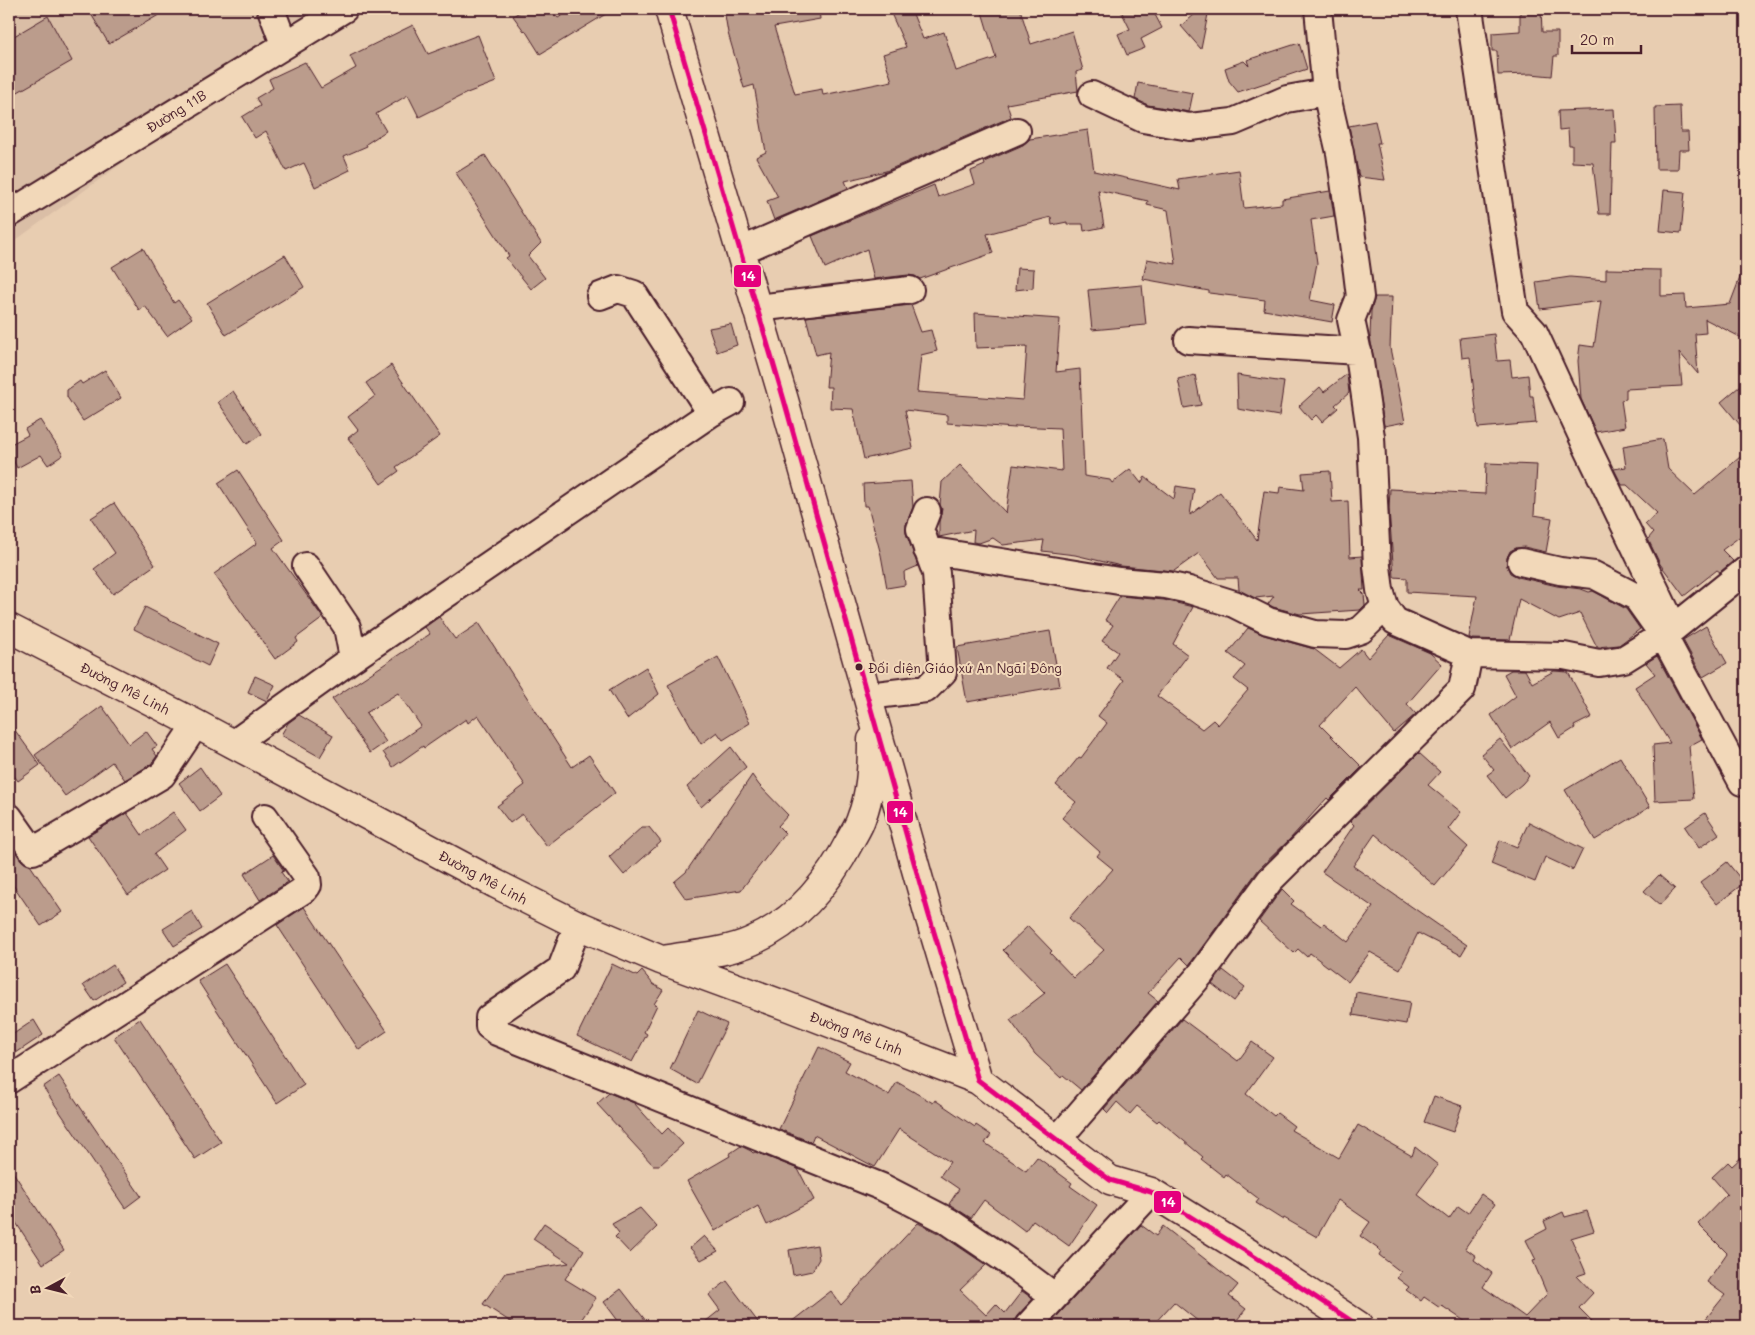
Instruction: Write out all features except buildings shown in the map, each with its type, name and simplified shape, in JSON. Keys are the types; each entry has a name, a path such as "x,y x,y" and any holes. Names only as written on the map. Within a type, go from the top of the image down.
{"main road":[{"path":"669,9 757,308 928,912 978,1080"},
{"name":"Đường Mê Linh","path":"9,628 196,724 496,884 578,925 661,960 978,1080 1110,1180 1151,1192 1255,1257 1359,1326"},
{"path":"661,960 729,948 751,942 778,927 814,896 840,860 862,819 872,775 870,702"}],"street":[{"path":"271,9 284,44"},
{"name":"Đường 11B","path":"9,214 344,9"},
{"path":"1318,9 1326,92 1340,153 1358,272 1360,297 1351,320 1358,351 1371,437 1380,590 1385,607 1395,621 1469,654 1564,656 1599,662 1624,659 1668,632 1746,570"},
{"path":"1469,9 1515,311 1534,332 1668,632 1742,782"},
{"path":"1092,95 1143,119 1190,127 1232,122 1287,99 1326,92"},
{"path":"740,251 1017,131"},
{"path":"233,744 353,658 721,407 634,294 618,289 600,296"},
{"path":"757,308 910,290"},
{"path":"1188,340 1358,351"},
{"path":"870,702 926,689 943,672 936,573 920,529 927,511"},
{"path":"927,550 1119,581 1166,585 1234,604 1268,621 1315,634 1346,635 1362,630 1385,607"},
{"path":"1521,562 1560,571 1594,575 1636,597 1668,632"},
{"path":"306,566 347,627 353,658"},
{"path":"1057,1140 1201,974 1270,880 1462,689 1469,654"},
{"path":"9,817 33,851 162,775 196,724"},
{"path":"9,1080 305,889 308,885 307,877 265,817"},
{"path":"578,925 561,969 489,1018 488,1026 496,1032 882,1187 918,1204 948,1221 1010,1263 1054,1296"},
{"path":"1028,1326 1151,1192"}],"shaded area":[{"path":"9,9 365,9 143,148 9,245"}],"transit line":[{"name":"14","path":"669,9 784,400 928,912 978,1080"},
{"name":"14","path":"978,1080 1110,1180 1151,1192 1255,1257 1359,1326"}],"place":[{"name":"Đối diện Giáo xứ An Ngãi Đông","path":"859,667"}]}
